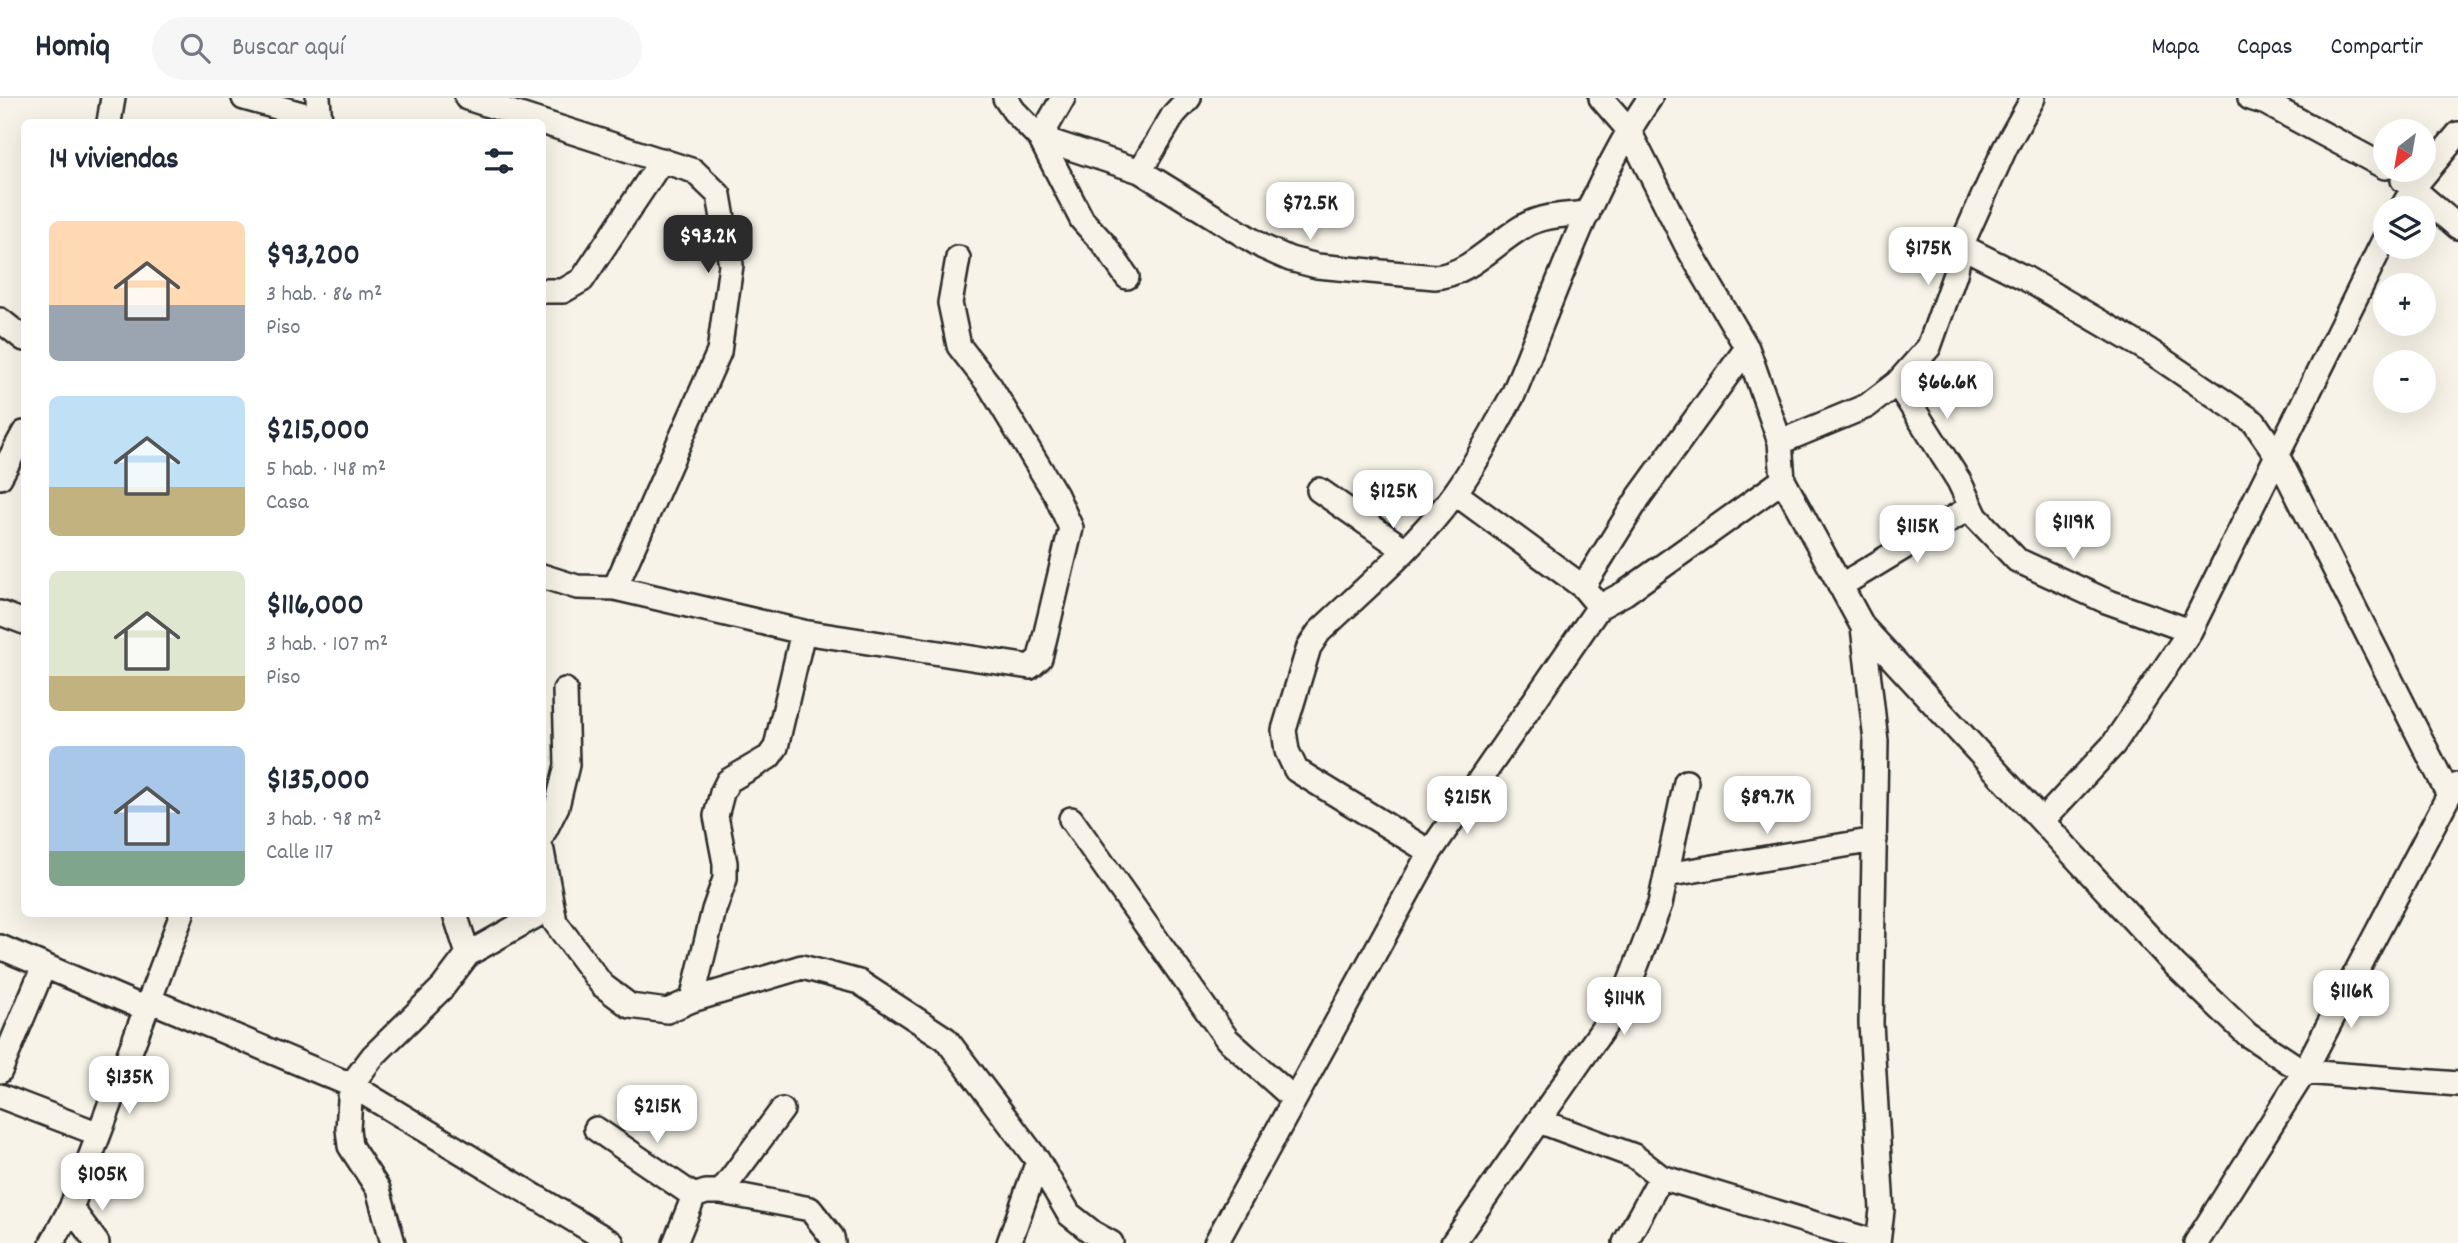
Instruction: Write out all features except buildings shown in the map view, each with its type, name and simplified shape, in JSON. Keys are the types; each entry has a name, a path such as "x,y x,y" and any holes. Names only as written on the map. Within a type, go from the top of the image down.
{"street":[{"path":"110,119 113,98"},
{"path":"244,98 319,113"},
{"path":"467,98 533,108 694,171 719,195 731,265 719,352 615,588"},
{"path":"1005,98 1040,138 1082,220 1104,244 1127,277"},
{"path":"1040,138 1063,98"},
{"path":"1140,171 1174,114 1189,98"},
{"path":"1601,98 1629,129 1688,248 1747,348 1780,442 1783,480 1863,627 2183,973 2248,1035 2304,1072 2458,1084"},
{"path":"1430,852 1296,769 1287,751 1284,730 1309,647 1319,632 1405,550 1455,493 1513,395 1588,213 1629,129 1650,98"},
{"path":"1780,442 1867,406 1897,383 1929,347 1955,274 1961,246 2005,148 2033,98"},
{"path":"2250,98 2266,103 2373,160"},
{"path":"2409,196 2458,134"},
{"path":"1040,138 1140,171 1263,247 1290,259 1317,266 1448,276 1461,270 1525,225 1547,217 1588,213"},
{"path":"546,291 563,291 582,280 662,160"},
{"path":"2407,182 2458,227"},
{"path":"1961,246 2025,278 2148,350 2254,422 2278,457 2454,790 2304,1072 2196,1243"},
{"path":"546,577 577,587 615,588 803,632 1030,667 1040,658 1071,528 1056,495 990,386 959,346 950,303 958,258"},
{"path":"2042,821 2113,746 2190,631 2375,259"},
{"path":"0,320 21,337"},
{"path":"1583,587 1639,497 1747,348"},
{"path":"1897,383 1959,481 1976,517 2017,560 2106,601 2190,631"},
{"path":"0,477 21,438"},
{"path":"1216,1243 1430,852 1599,607 1625,593 1783,480"},
{"path":"1318,490 1405,550"},
{"path":"1455,493 1583,587 1599,607"},
{"path":"1840,586 1971,507"},
{"path":"0,613 21,621"},
{"path":"1539,1121 1634,1156 1661,1177 1878,1243 1882,1210 1871,1023 1876,741 1863,627"},
{"path":"692,1000 714,910 725,879 725,863 716,817 722,793 728,781 769,757 776,747 803,632"},
{"path":"546,828 558,806 567,765 565,690"},
{"path":"1453,1243 1623,1000 1660,904 1686,782"},
{"path":"1070,819 1227,1039 1294,1099"},
{"path":"1666,875 1875,840"},
{"path":"546,911 602,985 630,1006 667,1011 692,1000 802,967 859,982 946,1039 1038,1161 1069,1214 1111,1243"},
{"path":"52,1243 71,1208 181,917"},
{"path":"456,917 468,954"},
{"path":"393,1243 378,1189 350,1146 348,1129 351,1085 373,1056 443,987 468,954 533,917"},
{"path":"0,947 351,1085 612,1243"},
{"path":"2,1064 44,966"},
{"path":"0,1096 99,1133"},
{"path":"721,1192 782,1110"},
{"path":"596,1129 694,1196"},
{"path":"1009,1243 1038,1161"},
{"path":"1625,1243 1661,1177"},
{"path":"675,1243 694,1196 706,1192 721,1192 810,1209 832,1237 833,1243"},
{"path":"71,1208 97,1243"}]}
